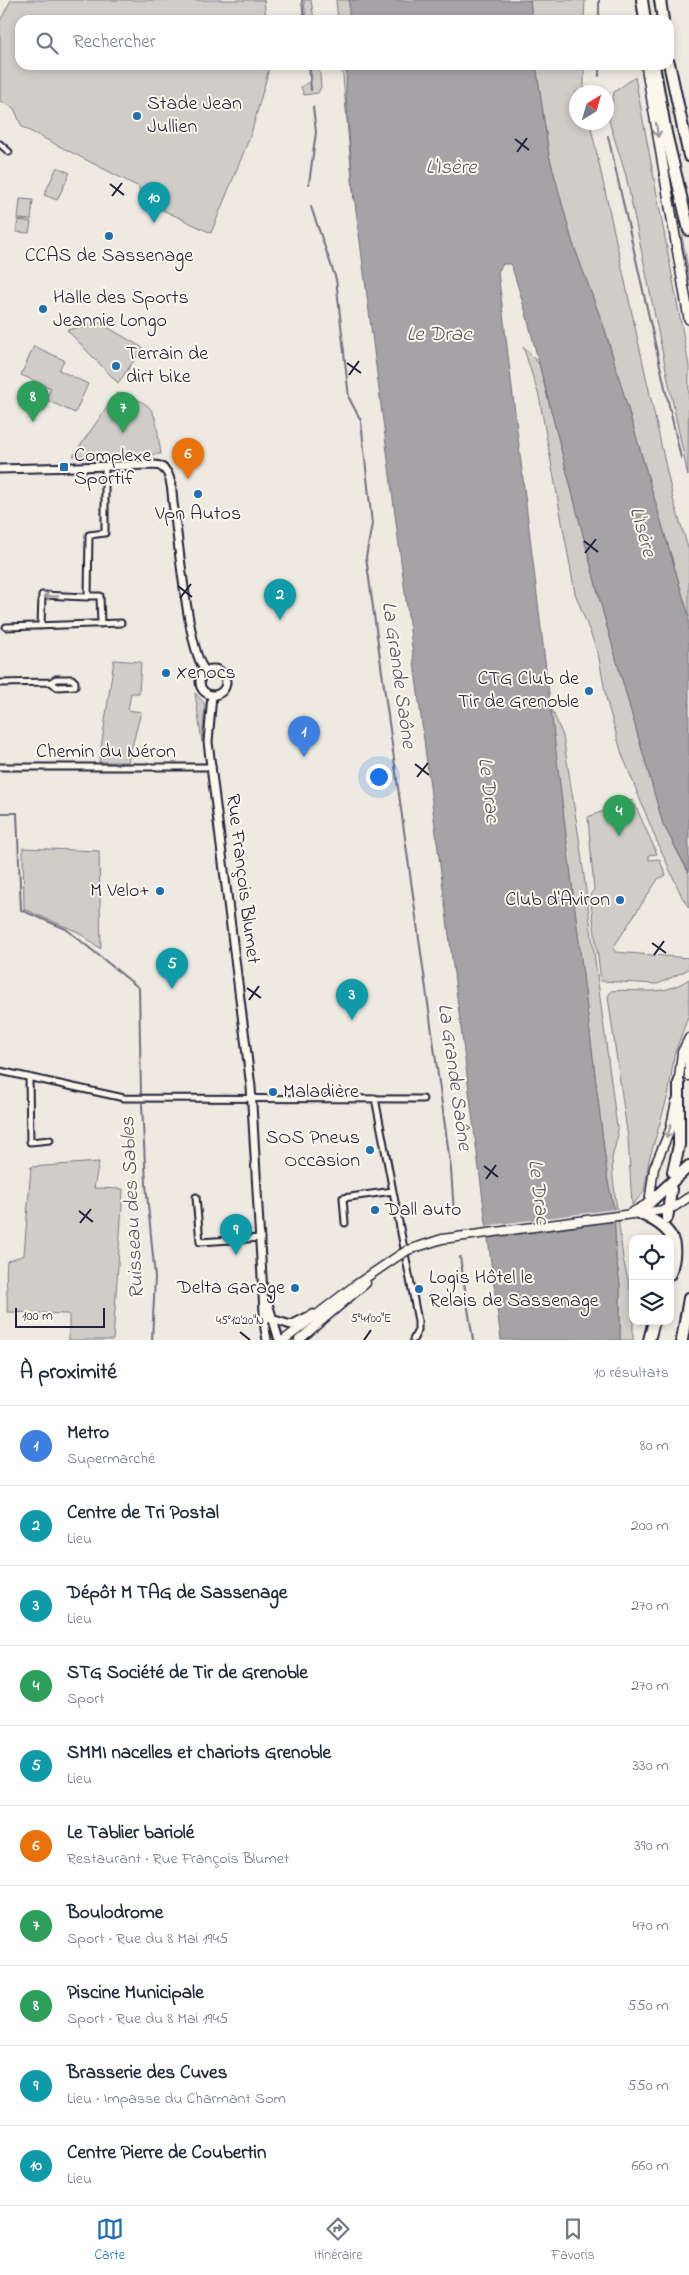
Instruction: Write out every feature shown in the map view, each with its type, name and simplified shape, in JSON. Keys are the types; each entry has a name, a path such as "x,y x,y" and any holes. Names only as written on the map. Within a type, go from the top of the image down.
{"highway":[{"path":"660,0 662,15"},
{"path":"642,2 643,15"},
{"path":"647,70 689,319"},
{"path":"655,70 666,134 689,230"},
{"path":"671,70 689,156"},
{"path":"674,1172 679,1145 679,1083"},
{"path":"649,1203 689,1166"},
{"path":"668,1212 671,1189"},
{"path":"641,1214 658,1222 671,1235"},
{"path":"674,1240 674,1263"},
{"path":"682,1340 689,1298"}],"main road":[{"path":"627,1215 649,1203 654,1168 670,1130 679,1083 682,1052 689,1038"},
{"path":"689,1045 689,1076"},
{"path":"284,1340 398,1256 408,1250 436,1240 641,1214 674,1207 689,1197"},
{"path":"299,1340 381,1269"}],"street":[{"path":"0,144 9,152"},
{"path":"0,469 160,465 166,470 174,508 193,642 202,668 206,671"},
{"path":"88,596 90,535 105,533 105,466"},
{"path":"41,626 42,596 87,598 88,596 100,596 101,624"},
{"path":"6,627 121,624"},
{"path":"218,670 226,678 224,689 219,694 212,695 204,692 200,684 201,676 206,671 218,670"},
{"path":"0,683 51,682"},
{"name":"Rue François Blumet","path":"212,695 207,729 245,1025 252,1098 264,1291"},
{"name":"Chemin du Néron","path":"0,767 212,767"},
{"path":"0,1071 124,1098 423,1099"},
{"path":"29,1077 30,1142 50,1140"},
{"path":"375,1098 418,1322 418,1330 413,1340"},
{"path":"345,1223 343,1198 393,1191"},
{"path":"196,1197 200,1242 261,1238"},
{"path":"264,1291 267,1340"},
{"path":"264,1291 279,1340"},
{"path":"265,1317 291,1325 328,1306"}],"shaded area":[{"name":"Stade Jean Jullien","path":"11,0 264,0 266,15 15,15 15,70 269,70 251,134 211,233 140,199 139,187 22,127 14,108 0,101 0,21"},
{"path":"304,0 311,0 313,15 306,15"},
{"path":"336,0 356,0 356,15 338,15"},
{"path":"530,0 585,0 584,15 532,15"},
{"path":"311,70 319,70 321,87 318,93 304,95 301,87 312,80"},
{"path":"342,70 356,70 354,201"},
{"path":"537,70 584,70 584,85 569,85 569,130 592,130 673,499 689,551 689,617 605,330 572,241 549,155"},
{"path":"635,77 689,366 688,476 626,176 612,130 614,130 614,92"},
{"path":"57,167 70,173 57,200 44,195"},
{"path":"20,199 33,200 31,220 18,219"},
{"path":"675,207 684,235 682,237 689,274 689,295"},
{"path":"18,220 31,222 29,233 16,232"},
{"name":"Terrain de dirt bike","path":"100,323 143,348 118,383 67,330"},
{"path":"34,346 64,360 59,370 88,384 75,413 46,400 51,388 21,375"},
{"path":"523,346 539,364 604,616 663,824 689,874 689,908 682,897 655,837 622,754 607,702 598,653 575,593 539,396"},
{"path":"117,393 141,402 153,413 156,420 161,454 73,456"},
{"path":"114,660 141,662 139,693 131,693 128,710 141,712 128,762 99,762"},
{"path":"195,693 205,704 202,742"},
{"path":"550,705 563,736 579,838 618,1135 612,1158 613,1178 623,1258 629,1284 629,1325 633,1325 633,1340 620,1340 620,1284 616,1257 614,1209 608,1182"},
{"path":"633,800 657,854 649,855 649,860 659,859 666,875 658,879 613,948 615,952 689,958 689,969 658,984 601,981 590,895 594,890 588,817"},
{"path":"23,848 99,851 101,949 78,932 24,909"},
{"path":"689,979 689,1014 674,1055 669,1092 649,1160 644,1192 632,1205 628,1138 608,997 611,991 660,990 679,985"},
{"path":"99,1162 94,1188 123,1189 113,1340 69,1340 69,1314 7,1312 7,1261 24,1255 31,1167"}],"water":[{"path":"349,0 530,0 532,15 349,15"},
{"name":"Le Drac","path":"347,70 537,70 549,155 572,241 605,330 689,617 689,872 663,824 604,616 526,313 511,264 503,264 498,272 608,1182 614,1209 616,1257 620,1284 620,1340 501,1340 353,187 346,93"}],"pier":[{"path":"617,1209 618,1220 485,1237 484,1226"}],"waterway":[{"name":"La Grande Saône","path":"302,0 304,15"},
{"path":"599,0 599,15"},
{"name":"La Grande Saône","path":"309,70 311,90"},
{"path":"599,70 599,76"},
{"name":"La Grande Saône","path":"309,184 316,132 313,107"},
{"path":"608,136 681,458"},
{"name":"La Grande Saône","path":"311,207 336,279 349,398 361,421 372,524 366,557 451,1169 454,1213"},
{"name":"Ruisseau des Sables","path":"0,813 17,813 21,910 66,929 139,988 141,1093"},
{"name":"Ruisseau des Sables","path":"142,1104 146,1184 155,1277 152,1340"},
{"name":"La Grande Saône","path":"460,1257 473,1340"}],"place":[{"name":"Stade Jean Jullien","path":"137,116"},
{"name":"Centre Pierre de Coubertin","path":"154,223"},
{"name":"CCAS de Sassenage","path":"109,236"},
{"name":"Halle des Sports Jeannie Longo","path":"43,309"},
{"name":"Terrain de dirt bike","path":"116,366"},
{"name":"Piscine Municipale","path":"33,422"},
{"name":"Boulodrome","path":"123,433"},
{"name":"Complexe Sportif","path":"64,467"},
{"name":"Le Tablier bariolé","path":"188,479"},
{"name":"Vpn Autos","path":"198,494"},
{"name":"Centre de Tri Postal","path":"280,620"},
{"name":"Xenocs","path":"166,673"},
{"name":"CTG Club de Tir de Grenoble","path":"589,691"},
{"name":"Metro","path":"304,757"},
{"name":"STG Société de Tir de Grenoble","path":"619,836"},
{"name":"M Velo+","path":"160,891"},
{"name":"Club d'Aviron","path":"620,900"},
{"name":"SMMI nacelles et chariots Grenoble","path":"172,989"},
{"name":"Dépôt M TAG de Sassenage","path":"352,1020"},
{"name":"Maladière","path":"273,1092"},
{"name":"SOS Pneus Occasion","path":"370,1150"},
{"name":"Dall auto","path":"375,1210"},
{"name":"Brasserie des Cuves","path":"236,1255"},
{"name":"Delta Garage","path":"295,1288"},
{"name":"Logis Hôtel le Relais de Sassenage","path":"419,1289"}],"water label":[{"name":"L'Isère","path":"451,168"},
{"name":"L'Isère","path":"642,532"}]}
